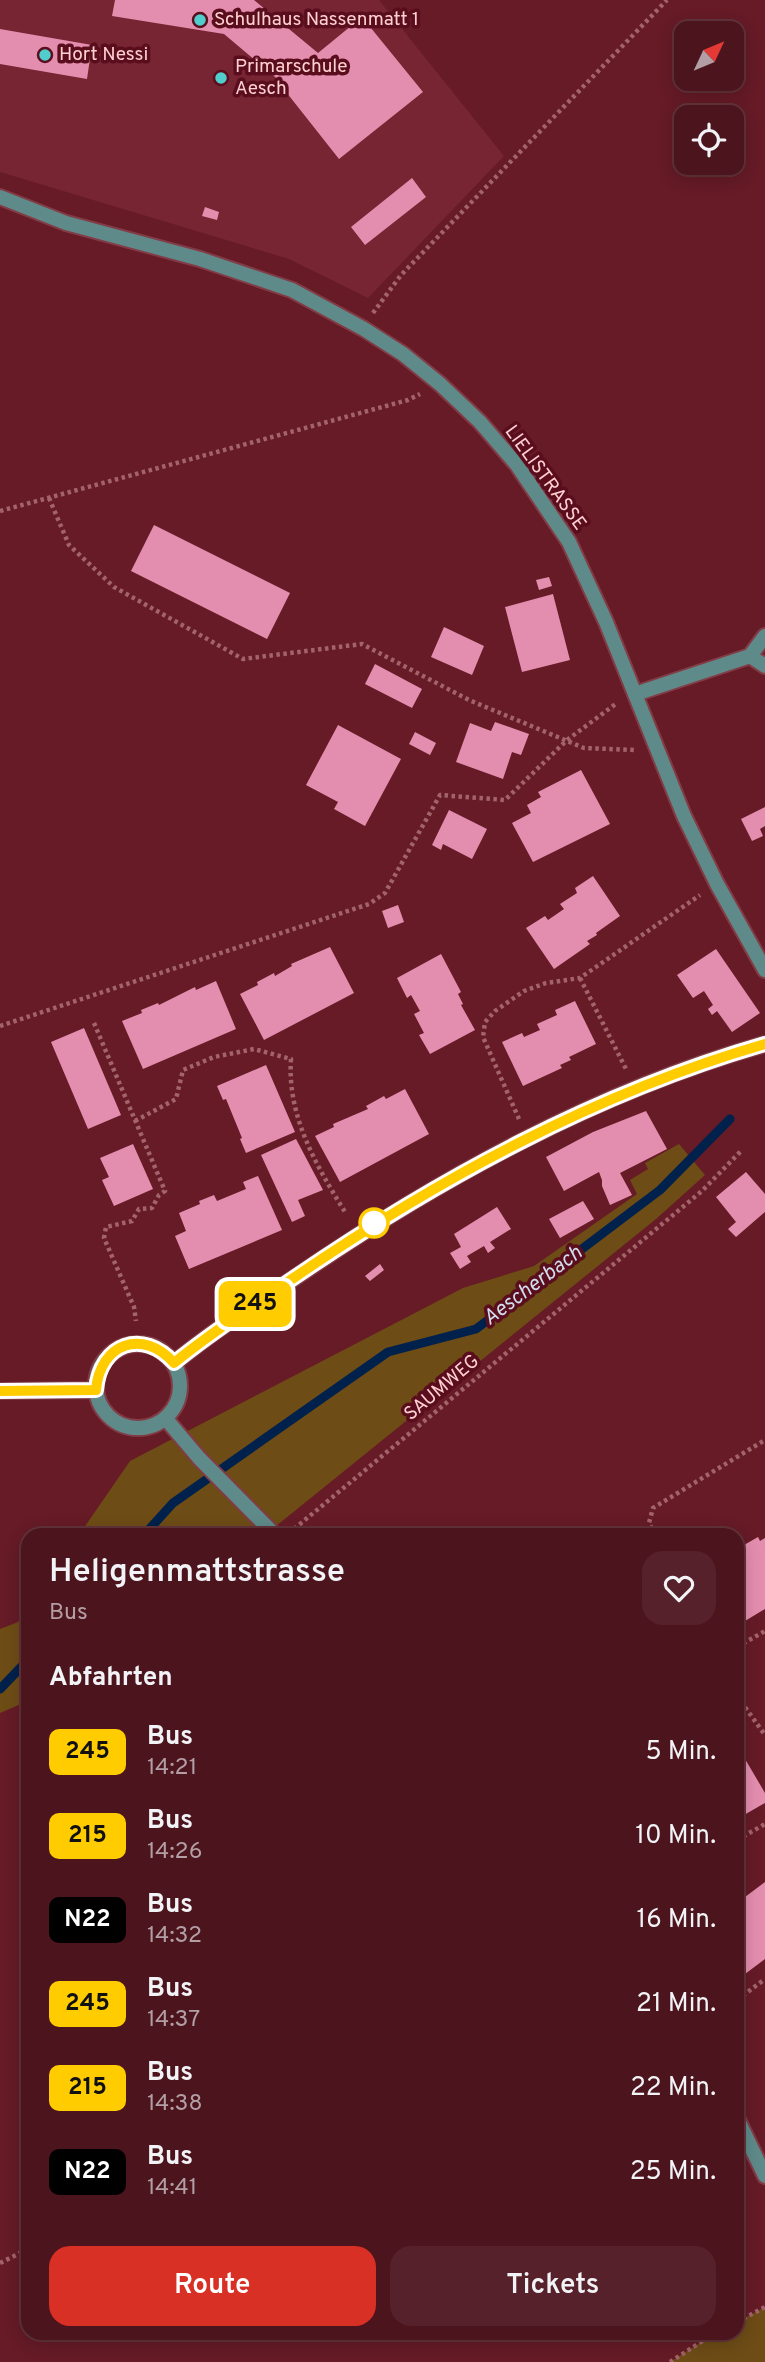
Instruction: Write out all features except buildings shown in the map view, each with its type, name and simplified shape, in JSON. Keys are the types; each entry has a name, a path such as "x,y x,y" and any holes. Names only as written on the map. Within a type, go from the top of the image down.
{"street":[{"name":"LIELISTRASSE","path":"0,197 66,223 200,259 292,290 364,329 403,354 480,422 517,465 569,542 606,622 684,816 717,884 765,970"},
{"path":"635,694 750,656 765,636"},
{"path":"750,656 765,666"},
{"path":"174,1363 209,1334 374,1223 515,1144 620,1094 765,1044"},
{"path":"138,1343 152,1346 165,1352 174,1363 181,1386 174,1409 166,1419 155,1426 128,1427 106,1414 99,1403 97,1375 102,1362 125,1345 138,1343"},
{"path":"0,1391 96,1390"},
{"path":"166,1419 199,1458 268,1528"},
{"path":"744,2132 765,2176"}],"path":[{"path":"374,313 401,275 667,0"},
{"path":"0,512 408,400 440,384"},
{"path":"49,498 69,545 114,587 243,659 362,644 469,701 584,748 657,751"},
{"path":"0,1026 369,904 385,893 440,795 505,800 567,740 611,706 635,694"},
{"path":"522,1125 483,1037 485,1022 495,1011 524,991 546,983 580,978 717,884"},
{"path":"580,978 630,1076"},
{"path":"94,1023 165,1191 159,1195 152,1208 139,1209 132,1221 106,1227 104,1238 134,1307 136,1321"},
{"path":"135,1121 176,1099 183,1070 214,1057 254,1049 292,1059 290,1080 294,1112 320,1171 345,1212"},
{"name":"SAUMWEG","path":"293,1528 702,1191 742,1150"},
{"path":"651,1528 649,1523 653,1508 765,1440"},
{"path":"744,1643 765,1631"},
{"path":"744,1706 765,1735"},
{"path":"744,1836 765,1824"},
{"path":"744,1995 765,1979"},
{"path":"0,2263 21,2252"},
{"path":"744,2318 765,2307"},
{"path":"670,2362 704,2340"}],"shaded area":[{"name":"Primarschule Aesch","path":"0,0 379,0 504,156 368,298 289,259 0,172"},
{"path":"679,1144 705,1175 656,1219 274,1528 84,1528 130,1461 463,1288 534,1266 637,1194 630,1180 648,1169 645,1163"},
{"path":"21,1618 21,1704 0,1713 0,1629 18,1622"},
{"path":"765,2307 765,2362 670,2362 704,2340 744,2340 744,2318"}],"waterway":[{"name":"Aescherbach","path":"150,1528 173,1503 388,1352 476,1329 660,1190 730,1119"},
{"name":"Aescherbach","path":"0,1689 21,1667"}],"bus line":[{"name":"245","path":"0,1391 96,1390 97,1375 102,1362 125,1345 138,1343 152,1346 165,1352 174,1363 209,1334 374,1223 515,1144 620,1094 765,1044"}],"place":[{"name":"Schulhaus Nassenmatt 1","path":"200,20"},
{"name":"Hort Nessi","path":"45,55"},
{"name":"Primarschule Aesch","path":"221,78"}]}
